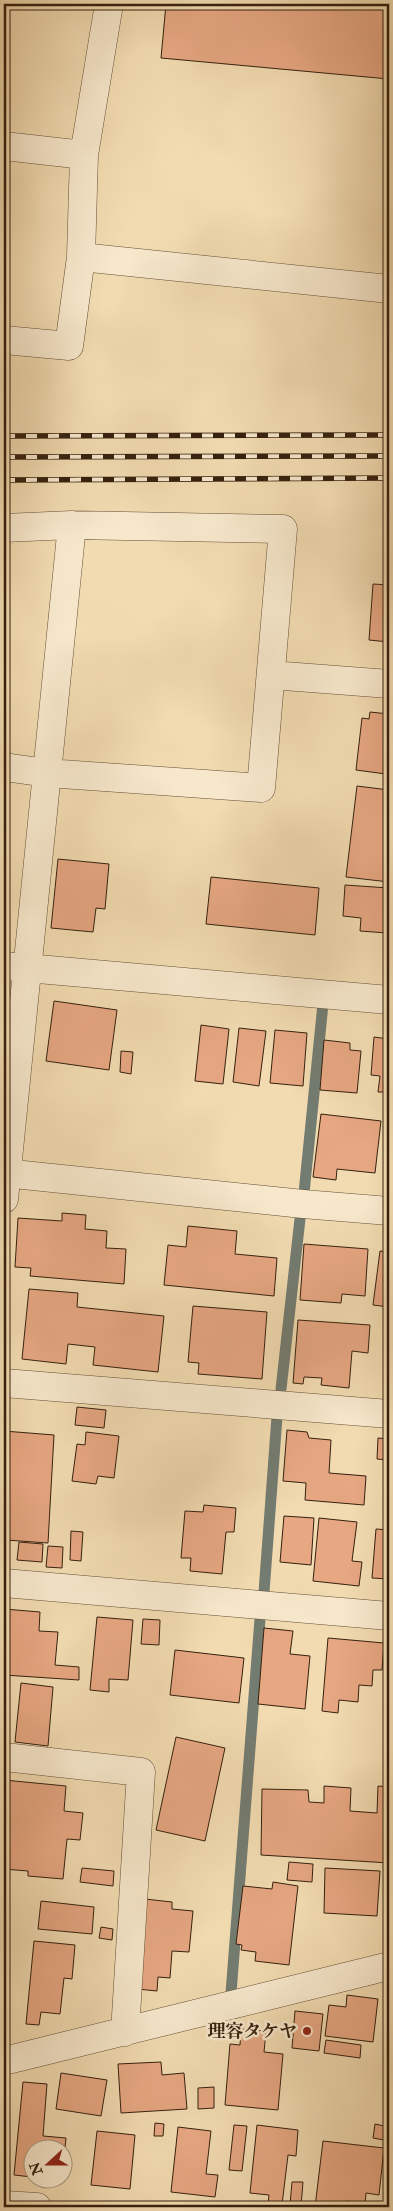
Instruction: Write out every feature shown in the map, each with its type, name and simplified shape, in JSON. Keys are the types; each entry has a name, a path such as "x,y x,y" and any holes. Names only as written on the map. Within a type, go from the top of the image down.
{"street":[{"path":"4,340 69,346 81,257 84,155 109,4"},
{"path":"4,146 84,155"},
{"path":"81,257 389,289"},
{"path":"4,528 72,525 283,529 261,788 48,773 4,767"},
{"path":"72,525 48,773 16,967 5,1182 389,1211"},
{"path":"271,675 389,684"},
{"path":"16,967 389,1000"},
{"path":"4,1383 389,1414"},
{"path":"4,1584 389,1616"},
{"path":"4,1757 141,1772 125,2032"},
{"path":"4,2061 389,1966"},
{"path":"4,2204 37,2207"}],"building":[{"path":"166,4 389,4 389,79 161,58"},
{"path":"373,584 389,585 389,642 369,640"},
{"path":"370,712 389,714 389,751 386,774 356,770 362,718 369,719"},
{"path":"357,786 389,790 389,882 346,877"},
{"path":"58,859 109,864 105,909 96,908 93,932 51,928"},
{"path":"211,877 319,888 315,935 206,924"},
{"path":"345,885 389,888 389,922 387,922 387,933 360,931 361,918 343,916"},
{"path":"54,1001 117,1010 109,1070 46,1061"},
{"path":"201,1025 229,1029 223,1084 195,1081"},
{"path":"239,1028 266,1031 259,1086 233,1082"},
{"path":"275,1030 307,1033 303,1086 270,1083"},
{"path":"374,1037 389,1039 389,1092 378,1092 380,1076 371,1075"},
{"path":"324,1040 350,1043 350,1050 361,1051 357,1093 320,1090"},
{"path":"121,1051 133,1052 131,1074 120,1072"},
{"path":"321,1114 381,1121 375,1173 337,1169 336,1180 313,1177"},
{"path":"62,1213 86,1215 85,1229 107,1231 106,1248 126,1249 124,1284 30,1276 31,1268 15,1267 18,1218 62,1221"},
{"path":"188,1226 237,1231 235,1254 277,1258 274,1296 164,1285 168,1245 186,1247"},
{"path":"304,1244 368,1249 365,1296 342,1294 341,1303 300,1300"},
{"path":"380,1251 389,1252 389,1307 373,1305"},
{"path":"29,1289 78,1293 77,1307 164,1316 158,1372 93,1365 95,1347 68,1344 66,1364 22,1359"},
{"path":"193,1306 267,1312 262,1379 198,1374 199,1363 188,1362"},
{"path":"298,1320 370,1325 368,1353 352,1351 349,1388 321,1385 322,1378 304,1377 303,1384 293,1383"},
{"path":"77,1407 106,1410 104,1428 75,1425"},
{"path":"287,1430 307,1432 309,1438 331,1440 329,1473 366,1476 364,1505 305,1500 306,1483 283,1481"},
{"path":"4,1431 54,1435 48,1543 6,1540 8,1500 4,1500"},
{"path":"86,1432 119,1436 114,1478 98,1476 96,1484 72,1481 77,1444 85,1445"},
{"path":"378,1438 389,1439 389,1460 377,1459"},
{"path":"204,1505 236,1508 234,1532 226,1532 222,1574 190,1571 191,1558 181,1558 185,1511 203,1512"},
{"path":"284,1516 314,1518 311,1565 280,1562"},
{"path":"319,1518 357,1522 352,1561 362,1562 359,1586 313,1581"},
{"path":"376,1529 389,1530 389,1579 372,1578"},
{"path":"71,1531 83,1532 81,1561 70,1560"},
{"path":"19,1542 43,1544 42,1562 17,1560"},
{"path":"48,1546 63,1547 62,1568 46,1567"},
{"path":"4,1609 40,1612 39,1631 58,1632 55,1665 79,1667 79,1680 4,1675"},
{"path":"97,1617 133,1620 128,1680 109,1679 109,1692 90,1690"},
{"path":"143,1619 160,1620 159,1645 141,1644"},
{"path":"264,1628 293,1631 290,1654 310,1656 305,1709 258,1704"},
{"path":"328,1638 384,1643 382,1670 373,1670 372,1686 359,1685 358,1702 339,1700 338,1713 322,1711"},
{"path":"175,1650 244,1658 239,1703 170,1695"},
{"path":"21,1683 53,1687 48,1746 15,1742"},
{"path":"176,1737 225,1748 205,1841 156,1830"},
{"path":"4,1780 66,1786 64,1811 83,1813 80,1840 67,1839 63,1879 28,1876 28,1871 4,1869"},
{"path":"324,1786 351,1788 350,1811 377,1813 378,1786 389,1787 389,1863 261,1855 262,1789 308,1790 309,1802 324,1803"},
{"path":"289,1862 313,1864 312,1882 287,1880"},
{"path":"82,1868 114,1871 113,1886 80,1882"},
{"path":"325,1868 380,1871 377,1916 324,1913"},
{"path":"273,1882 298,1886 289,1965 255,1961 256,1952 241,1950 242,1945 236,1944 243,1886 272,1889"},
{"path":"145,1899 172,1902 172,1909 193,1911 189,1952 172,1951 170,1978 158,1977 157,1991 137,1989"},
{"path":"41,1901 94,1907 92,1934 38,1929"},
{"path":"101,1927 113,1929 112,1940 99,1938"},
{"path":"34,1941 75,1945 72,1979 64,1978 60,2014 41,2012 39,2025 26,2024"},
{"path":"347,1995 378,1999 373,2042 325,2036 329,2005 346,2007"},
{"path":"4,2010 7,2010 6,2033 4,2034"},
{"name":"理容タケヤ","path":"295,2011 323,2014 319,2051 292,2048"},
{"path":"241,2029 266,2031 264,2052 283,2054 278,2110 225,2105 230,2044 240,2045"},
{"path":"326,2040 361,2045 360,2058 324,2053"},
{"path":"161,2062 162,2075 184,2073 187,2109 121,2113 118,2064"},
{"path":"61,2073 107,2080 101,2116 56,2109"},
{"path":"23,2082 47,2084 43,2136 66,2138 22,2138 22,2176 14,2175"},
{"path":"214,2087 214,2108 198,2109 198,2088"},
{"path":"155,2123 164,2124 163,2136 154,2136"},
{"path":"4,2124 8,2124 7,2136 4,2135"},
{"path":"375,2124 389,2127 389,2141 373,2138"},
{"path":"234,2125 247,2126 242,2171 229,2170"},
{"path":"257,2125 298,2130 296,2156 288,2155 282,2205 268,2204 269,2195 250,2193"},
{"path":"178,2127 211,2131 206,2174 218,2175 215,2197 171,2192"},
{"path":"97,2131 135,2135 130,2189 91,2185"},
{"path":"323,2141 384,2148 379,2195 366,2193 365,2204 346,2201 346,2207 315,2207"},
{"path":"292,2182 303,2182 301,2206 290,2205"}],"waterway":[{"path":"304,1193 323,1004"},
{"path":"281,1389 300,1219"},
{"path":"264,1592 277,1417"},
{"path":"230,2006 260,1619"}],"railway":[{"path":"4,436 389,435"},
{"path":"4,457 389,456"},
{"path":"4,480 389,478"}],"place":[{"name":"理容タケヤ","path":"307,2031"}]}
